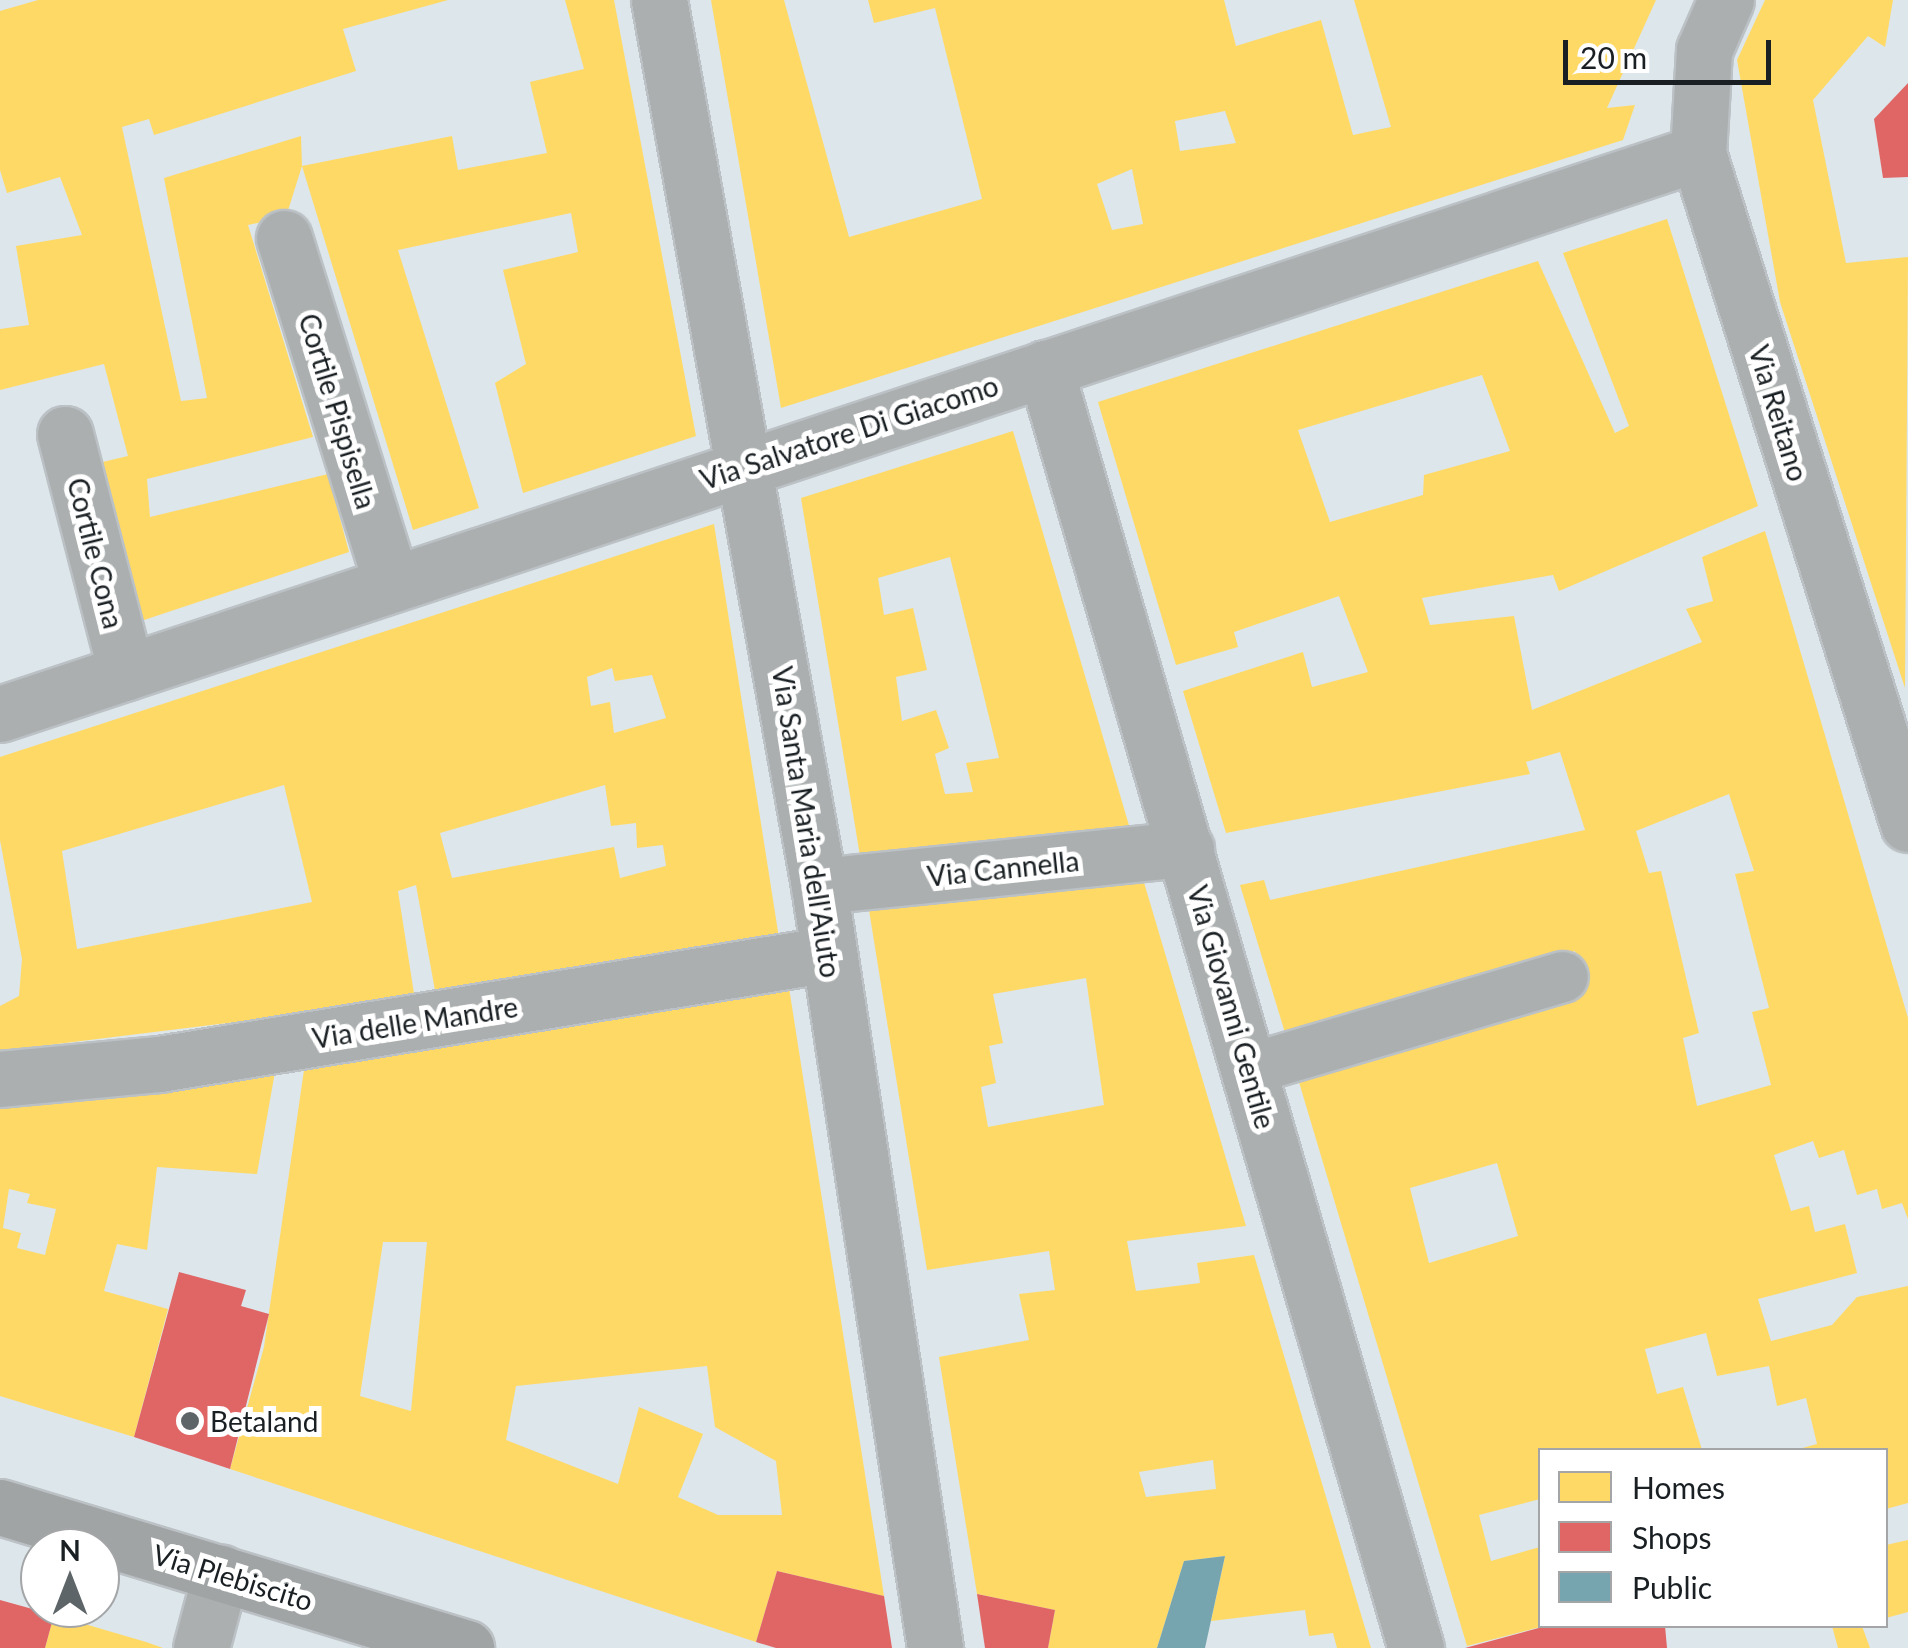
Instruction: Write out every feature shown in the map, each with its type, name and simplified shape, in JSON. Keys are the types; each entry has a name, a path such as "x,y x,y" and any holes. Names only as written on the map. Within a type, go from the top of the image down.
{"main road":[{"name":"Via Plebiscito","path":"0,1507 466,1648"}],"street":[{"name":"Via Santa Maria dell'Aiuto","path":"659,0 747,466 818,886 936,1648"},
{"name":"Via Reitano","path":"1726,0 1704,50 1698,153 1908,824"},
{"name":"Via Salvatore Di Giacomo","path":"0,714 1698,153"},
{"name":"Cortile Pispisella","path":"284,238 392,584"},
{"name":"Via Giovanni Gentile","path":"1045,368 1416,1648"},
{"name":"Cortile Cona","path":"65,434 126,672"},
{"name":"Via Cannella","path":"818,886 1186,849"},
{"name":"Via delle Mandre","path":"0,1079 159,1064 829,954"},
{"path":"1250,1068 1563,977"},
{"path":"201,1648 221,1573"}],"building: Homes":[{"path":"38,0 448,0 343,29 356,71 154,135 149,119 122,127 181,401 207,398 164,178 301,136 302,166 286,217 248,225 313,437 147,479 150,517 328,474 349,552 126,626 90,465 128,456 104,364 0,390 0,329 29,325 16,246 82,235 60,177 7,193 0,170 0,11"},
{"path":"565,0 614,0 696,436 523,493 495,383 526,364 503,270 578,252 571,213 398,250 479,508 413,530 302,166 452,136 458,170 547,153 530,82 584,69"},
{"path":"711,0 784,0 849,237 982,199 935,8 874,23 868,0 1224,0 1236,46 1321,20 1353,135 1391,127 1354,0 1656,0 1607,108 1635,105 1623,140 781,408","holes":["1225,111 1236,143 1180,151 1175,121","1132,169 1143,224 1112,230 1097,184"]},
{"path":"1765,0 1893,0 1885,47 1868,36 1813,100 1846,263 1908,257 1905,688 1780,302 1737,60"},
{"path":"1667,219 1758,506 1559,591 1553,575 1422,598 1430,625 1514,616 1532,710 1702,642 1686,609 1713,601 1702,557 1765,531 1908,1018 1908,1219 1902,1203 1882,1209 1877,1189 1857,1195 1844,1150 1819,1158 1813,1141 1774,1155 1791,1211 1809,1206 1815,1232 1845,1224 1857,1273 1758,1299 1771,1341 1832,1325 1857,1297 1908,1286 1908,1503 1888,1508 1888,1448 1802,1448 1817,1444 1806,1398 1777,1406 1769,1366 1717,1376 1706,1333 1645,1349 1657,1394 1683,1387 1701,1448 1538,1448 1538,1500 1479,1515 1491,1561 1538,1548 1538,1628 1467,1646 1296,1072 1583,987 1575,951 1286,1036 1240,885 1264,880 1270,900 1585,830 1560,752 1526,762 1530,774 1226,833 1183,691 1303,652 1312,687 1368,672 1339,596 1234,632 1238,647 1176,665 1098,402 1538,261 1615,433 1629,426 1563,253","holes":["1482,375 1510,451 1424,475 1423,495 1330,522 1298,430","1729,794 1754,871 1735,874 1769,1008 1752,1012 1771,1085 1697,1106 1683,1038 1699,1033 1661,871 1649,873 1636,831","1497,1163 1518,1236 1429,1263 1410,1188"]},
{"path":"1013,431 1133,839 861,862 801,498","holes":["950,557 999,758 966,763 973,792 945,794 935,754 949,748 936,710 902,721 896,677 927,670 913,608 884,615 878,578"]},
{"path":"714,524 779,938 436,996 416,885 398,891 415,1000 0,1051 0,1006 19,996 22,959 0,840 0,757","holes":["612,668 615,681 652,675 666,718 614,733 610,702 591,706 587,677","284,785 312,902 77,949 62,851","605,785 611,826 636,823 637,848 663,845 666,866 620,878 614,847 452,878 440,833"]},
{"path":"1140,869 1246,1226 1127,1241 1136,1291 1200,1283 1197,1263 1254,1255 1371,1648 1337,1648 1333,1633 1309,1636 1305,1610 1211,1621 1225,1556 1184,1561 1157,1648 1048,1648 1055,1610 977,1594 939,1357 1029,1340 1019,1294 1055,1290 1049,1251 927,1270 869,910","holes":["1086,978 1104,1105 988,1127 981,1087 996,1083 989,1046 1003,1043 993,994","1213,1460 1216,1489 1146,1497 1139,1472"]},
{"path":"788,981 884,1596 777,1571 756,1642 230,1469 264,1347 305,1063","holes":["383,1242 427,1242 411,1411 360,1396","707,1366 715,1427 776,1461 782,1515 718,1515 678,1497 703,1434 639,1407 618,1484 506,1440 516,1386"]},
{"path":"276,1066 257,1174 157,1167 147,1250 117,1244 104,1291 168,1309 134,1437 0,1396 0,1099","holes":["9,1189 30,1194 27,1203 56,1209 45,1255 17,1248 21,1233 3,1228"]},
{"path":"1908,1540 1908,1612 1888,1617 1888,1545"},
{"path":"50,1628 98,1628 163,1648 45,1648"},
{"path":"1833,1628 1863,1628 1870,1648 1838,1648"}],"building: Shops":[{"path":"1908,83 1908,177 1883,178 1874,119"},
{"path":"179,1272 246,1290 241,1306 269,1314 230,1469 134,1437"},
{"path":"777,1571 884,1596 892,1648 776,1648 756,1642"},
{"path":"977,1594 1055,1610 1048,1648 985,1648"},
{"path":"0,1600 20,1606 20,1628 50,1628 45,1648 0,1648"},
{"path":"1539,1628 1665,1628 1667,1648 1465,1648"}],"building: Public":[{"path":"1225,1556 1205,1648 1157,1648 1184,1561"}],"place":[{"name":"Betaland","path":"190,1421"}]}
